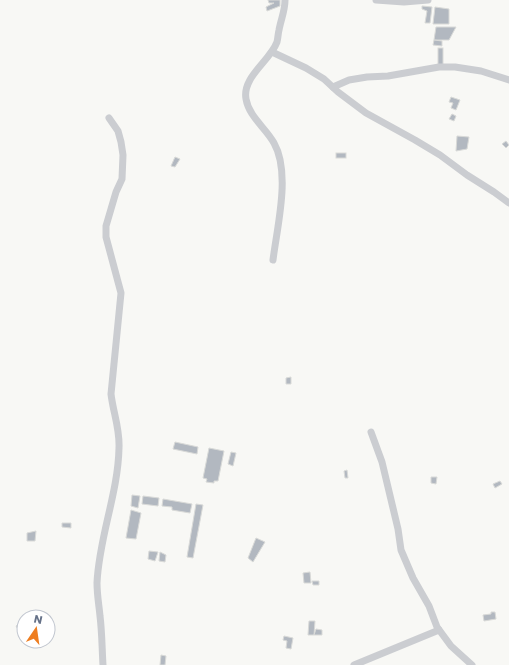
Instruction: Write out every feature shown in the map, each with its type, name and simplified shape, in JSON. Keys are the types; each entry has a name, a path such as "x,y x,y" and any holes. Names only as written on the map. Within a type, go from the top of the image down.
{"street":[{"path":"273,260 283,175 275,143 254,117 246,99 247,87 257,69 272,52 277,42 279,28 285,8 285,0"},
{"path":"376,0 404,2 428,0"},
{"path":"272,52 306,68 324,79 366,113 440,155 509,203"},
{"path":"333,87 349,80 388,76 438,67 455,67 481,71 509,80"},
{"path":"103,665 97,583 104,540 114,495 119,456 119,439 111,394 121,293 106,237 106,226 116,192 122,179 123,155 122,142 118,131 109,118"},
{"path":"371,432 382,462 398,529 401,550 413,578 429,606 439,630 451,646 472,665"},
{"path":"354,665 439,630"}],"building":[{"path":"268,0 280,0 280,6 267,11 266,7 274,3 269,3"},
{"path":"422,6 432,7 430,23 425,23 427,11 422,9"},
{"path":"435,7 449,9 449,24 433,24"},
{"path":"436,27 456,27 449,40 434,40"},
{"path":"434,40 442,41 442,46 433,45"},
{"path":"438,48 443,48 443,65 438,65"},
{"path":"451,97 460,100 456,110 451,108 453,103 449,102"},
{"path":"452,114 456,116 454,121 449,119"},
{"path":"457,136 469,137 467,149 456,151"},
{"path":"506,141 509,145 506,148 502,144"},
{"path":"336,153 346,153 346,158 336,158"},
{"path":"175,157 180,159 175,167 171,166"},
{"path":"291,377 291,384 286,384 286,378"},
{"path":"175,442 198,447 197,454 173,449"},
{"path":"209,448 224,451 218,481 214,481 214,483 206,482 207,479 203,478"},
{"path":"231,452 236,453 233,466 228,464"},
{"path":"347,470 348,478 345,478 344,471"},
{"path":"431,477 437,477 436,484 431,483"},
{"path":"500,481 502,484 495,488 493,484"},
{"path":"132,495 140,496 138,508 131,506"},
{"path":"143,496 159,498 158,506 142,504"},
{"path":"163,499 192,504 190,513 172,510 172,507 162,506"},
{"path":"196,504 203,505 193,558 187,557"},
{"path":"131,510 141,513 136,539 126,538"},
{"path":"62,523 71,523 71,528 62,527"},
{"path":"36,531 35,541 27,541 27,533"},
{"path":"256,538 265,542 253,562 248,558"},
{"path":"149,551 158,552 155,561 148,559"},
{"path":"160,552 166,555 165,562 159,561"},
{"path":"310,572 311,583 304,583 303,573"},
{"path":"312,581 319,581 319,585 313,585"},
{"path":"491,612 495,612 496,619 484,621 483,615 491,614"},
{"path":"309,621 315,621 314,635 308,635"},
{"path":"316,629 322,630 322,635 314,635"},
{"path":"284,636 293,638 291,649 286,648 287,641 283,640"},
{"path":"161,655 166,656 165,665 160,665"}]}
